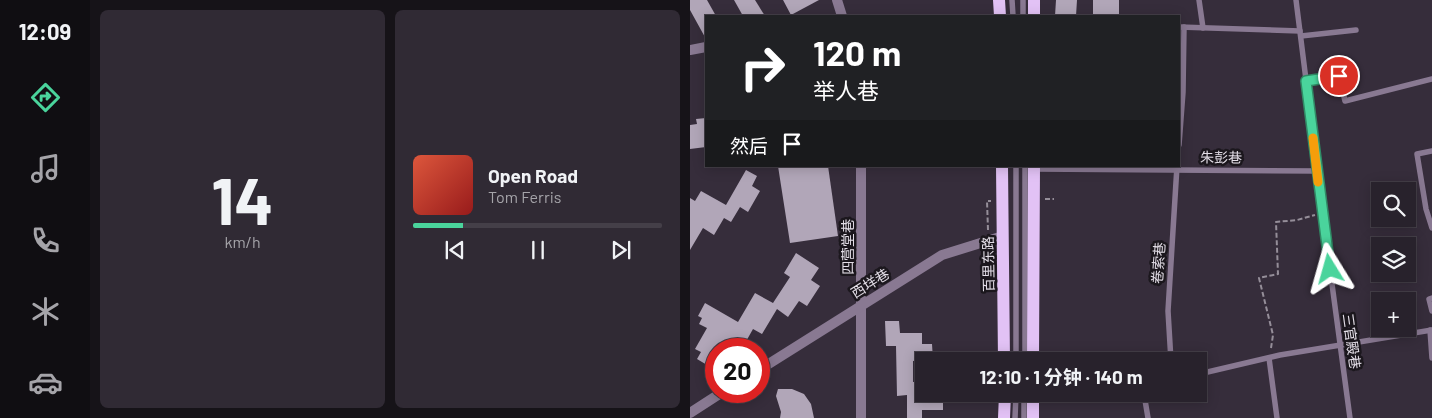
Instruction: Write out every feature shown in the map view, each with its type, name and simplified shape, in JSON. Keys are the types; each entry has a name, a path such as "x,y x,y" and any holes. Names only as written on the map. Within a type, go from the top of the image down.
{"main road":[{"path":"999,0 1000,15"},
{"path":"1034,0 1034,15"},
{"name":"百里东路","path":"1002,167 1004,352"},
{"path":"1031,167 1034,352"},
{"path":"1004,402 1004,418"},
{"path":"1033,402 1033,418"}],"street":[{"path":"837,0 842,15"},
{"path":"690,50 705,47"},
{"name":"四营堂巷","path":"861,167 861,418"},
{"name":"西垟巷","path":"770,363 942,255 1003,236"},
{"path":"690,413 705,403"}],"lane":[{"path":"1012,0 1013,15"},
{"path":"1023,0 1023,15"},
{"path":"1199,0 1203,28"},
{"name":"三官殿巷","path":"1296,0 1322,213 1350,418"},
{"path":"1180,132 1183,92 1181,27 1300,34 1356,30"},
{"path":"1306,81 1339,76 1345,101 1432,79"},
{"path":"1432,151 1417,154 1426,209 1432,228"},
{"path":"1016,167 1016,352"},
{"path":"1025,352 1031,167"},
{"name":"朱彭巷","path":"1031,167 1317,171"},
{"name":"卷索巷","path":"1170,352 1168,312 1177,168"},
{"path":"1432,298 1429,299 1432,311"},
{"path":"1207,372 1269,358 1431,330 1432,358"},
{"path":"1269,358 1277,418"},
{"path":"1015,418 1016,402"},
{"path":"1024,402 1024,418"},
{"path":"1145,402 1148,418"}],"path":[{"path":"1269,358 1273,335 1259,278 1278,274 1276,222 1297,220 1322,213"}],"building":[{"path":"690,0 707,0 715,15 705,15 705,37 690,10"},
{"path":"734,0 755,0 764,15 742,15"},
{"path":"783,0 819,0 791,15"},
{"path":"1056,0 1077,0 1076,15 1055,15"},
{"path":"1093,0 1119,0 1119,15 1093,15"},
{"path":"705,118 705,147 690,149 690,125 697,124 696,119"},
{"path":"778,167 828,167 838,236 790,243"},
{"path":"746,170 757,176 752,186 760,191 748,212 740,207 731,222 724,218 714,235 703,228 690,250 690,198 695,201 701,191 726,205"},
{"path":"796,253 819,268 811,280 820,286 807,306 799,301 788,317 777,309 762,334 753,329 748,338 705,338 705,364 697,359 701,352 695,349 707,328 699,324 702,318 698,316 705,303 738,322 755,293 773,303 790,277 784,273"},
{"path":"885,321 899,321 900,333 922,333 922,344 932,344 932,352 915,352 913,382 915,382 915,402 943,402 943,410 922,410 922,418 907,418 907,395 897,396 896,346 886,346"},
{"path":"778,389 792,389 804,394 811,404 814,418 780,418 781,412 776,396"}],"slow traffic":[{"path":"1313,138 1318,182"}],"route":[{"path":"1330,269 1306,81 1339,76"}]}
